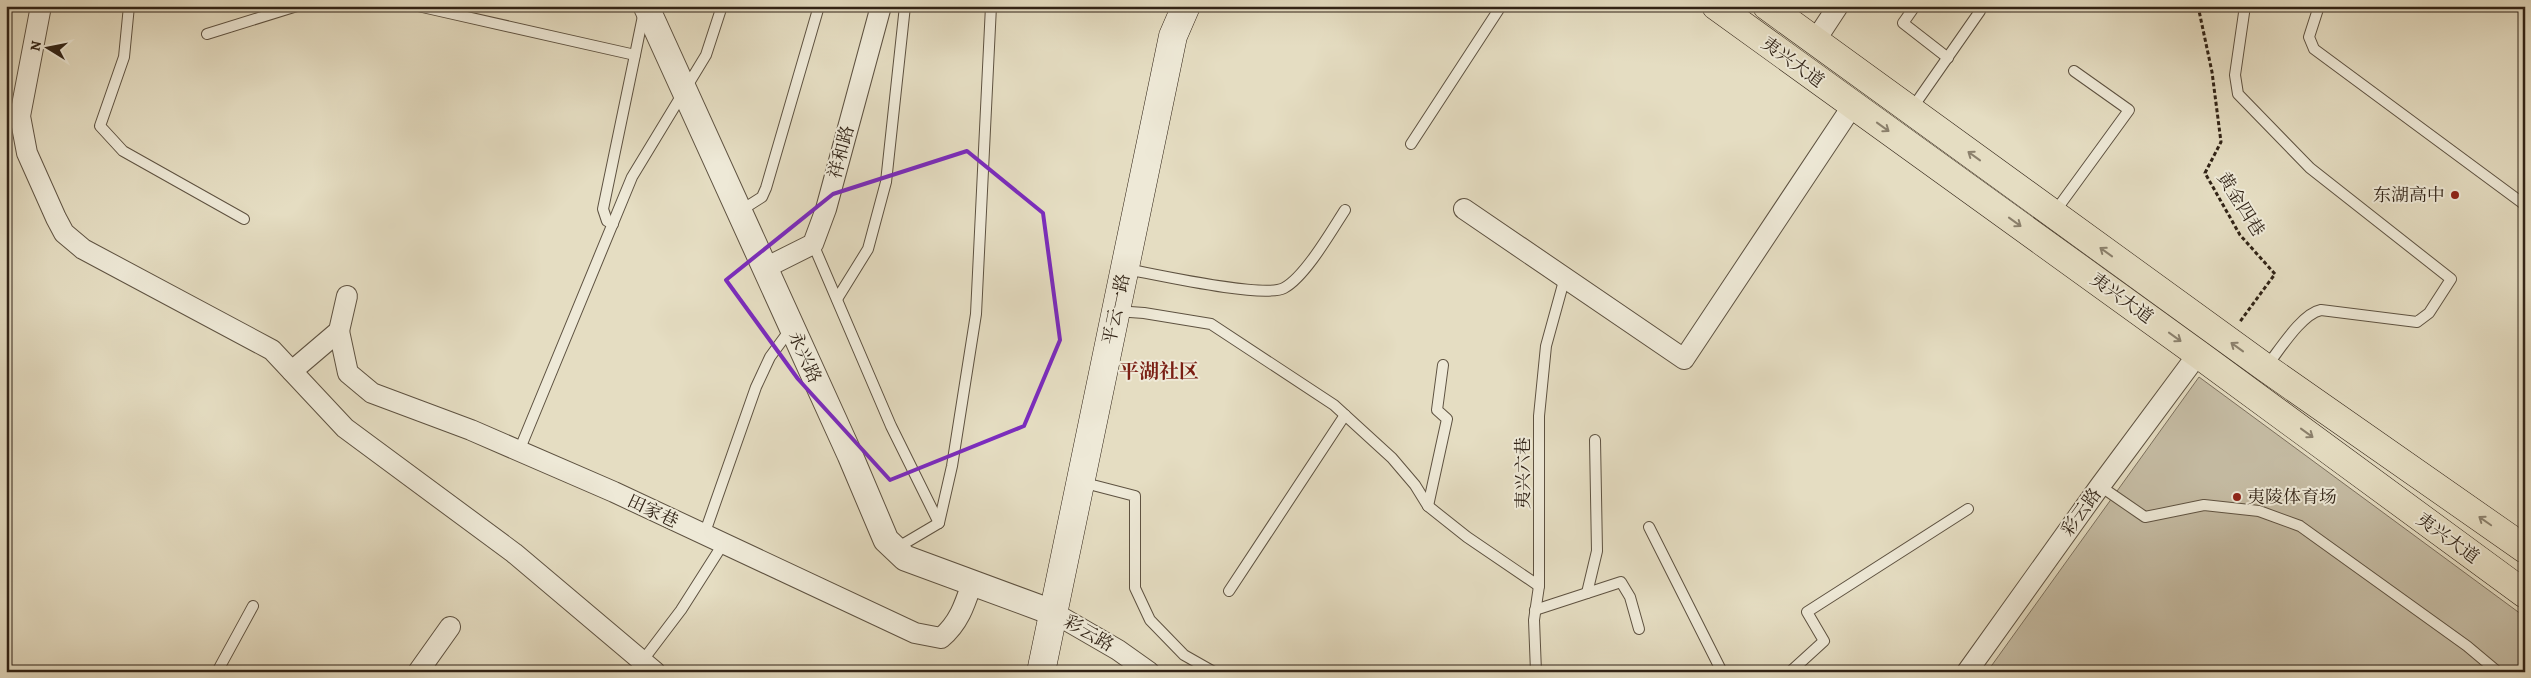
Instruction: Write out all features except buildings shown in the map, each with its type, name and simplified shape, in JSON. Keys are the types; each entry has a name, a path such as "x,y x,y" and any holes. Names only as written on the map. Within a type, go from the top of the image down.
{"main road":[{"name":"平云一路","path":"1042,672 1046,610 1161,28 1171,6"},
{"name":"平云一路","path":"1025,672 1046,610 1080,482 1173,36 1186,6"},
{"name":"夷兴大道","path":"1716,6 2198,354 2525,594"},
{"name":"夷兴大道","path":"1767,6 2266,368 2525,549"}],"street":[{"path":"41,6 20,116 27,152 42,191 64,233 83,249 272,350 345,428 514,553 644,668"},
{"name":"永兴路","path":"646,6 792,327 886,540 906,558 1046,610"},
{"name":"祥和路","path":"813,244 826,209 881,6"},
{"path":"1815,40 1838,6"},
{"path":"1464,209 1684,358 1853,105"},
{"path":"765,268 813,244"},
{"name":"田家巷","path":"347,296 339,332 348,373 372,393 471,430 519,451 916,633 941,638 952,629 972,583"},
{"path":"292,371 339,332"},
{"name":"彩云路","path":"1967,672 2100,486 2198,354"},
{"name":"彩云路","path":"1046,610 1118,650 1149,672"},
{"path":"418,672 450,626"}],"lane":[{"path":"129,6 124,57 100,126 122,151 244,219"},
{"path":"207,34 297,6"},
{"path":"418,6 635,55"},
{"path":"612,224 607,221 604,209 646,6"},
{"path":"519,451 632,177 706,55 722,6"},
{"path":"739,212 762,197 766,188 819,6"},
{"path":"837,299 868,249 886,182 905,6"},
{"path":"895,548 939,523 952,466 976,314 991,6"},
{"path":"1411,144 1501,6"},
{"path":"1915,6 1903,23 1948,58"},
{"path":"1911,110 1980,11 1980,6"},
{"path":"2245,6 2235,75 2238,94 2310,168 2451,279 2429,313 2417,322 2322,310 2313,312 2302,321 2266,368"},
{"path":"2319,6 2309,37 2314,49 2525,204"},
{"path":"2054,214 2128,110 2074,71"},
{"path":"1125,269 1256,290 1284,288 1305,269 1345,210"},
{"path":"813,244 891,426 939,523"},
{"name":"夷兴六巷","path":"1536,672 1535,610 1539,586 1539,416 1546,346 1565,277"},
{"path":"1116,311 1144,313 1211,324 1334,404 1392,458 1415,485 1428,506 1539,586"},
{"path":"704,535 756,387 770,357 792,327"},
{"path":"1428,506 1446,419 1437,410 1443,365"},
{"path":"1229,591 1345,415"},
{"path":"1588,593 1597,551 1595,440"},
{"path":"1080,482 1135,496 1135,588 1150,620 1184,655 1214,672"},
{"path":"2100,486 2145,517 2204,505 2259,511 2300,526 2467,646 2498,672"},
{"path":"1790,672 1824,641 1806,612 1968,509"},
{"path":"1649,527 1722,672"},
{"path":"644,668 723,544"},
{"path":"1535,610 1621,582 1630,597 1639,628"},
{"path":"217,672 253,606"}],"path":[{"name":"黄金四巷","path":"2198,6 2212,72 2221,142 2204,173 2240,235 2275,274 2227,340"}],"highlighted area":[{"path":"967,151 1043,213 1060,340 1024,426 890,480 798,379 726,280 833,194"}],"shaded area":[{"name":"夷陵体育场","path":"2199,377 2525,617 2525,672 1987,672"}],"place":[{"name":"东湖高中","path":"2455,195"},
{"name":"夷陵体育场","path":"2237,497"}],"district":[{"name":"平湖社区","path":"1159,371"}]}
